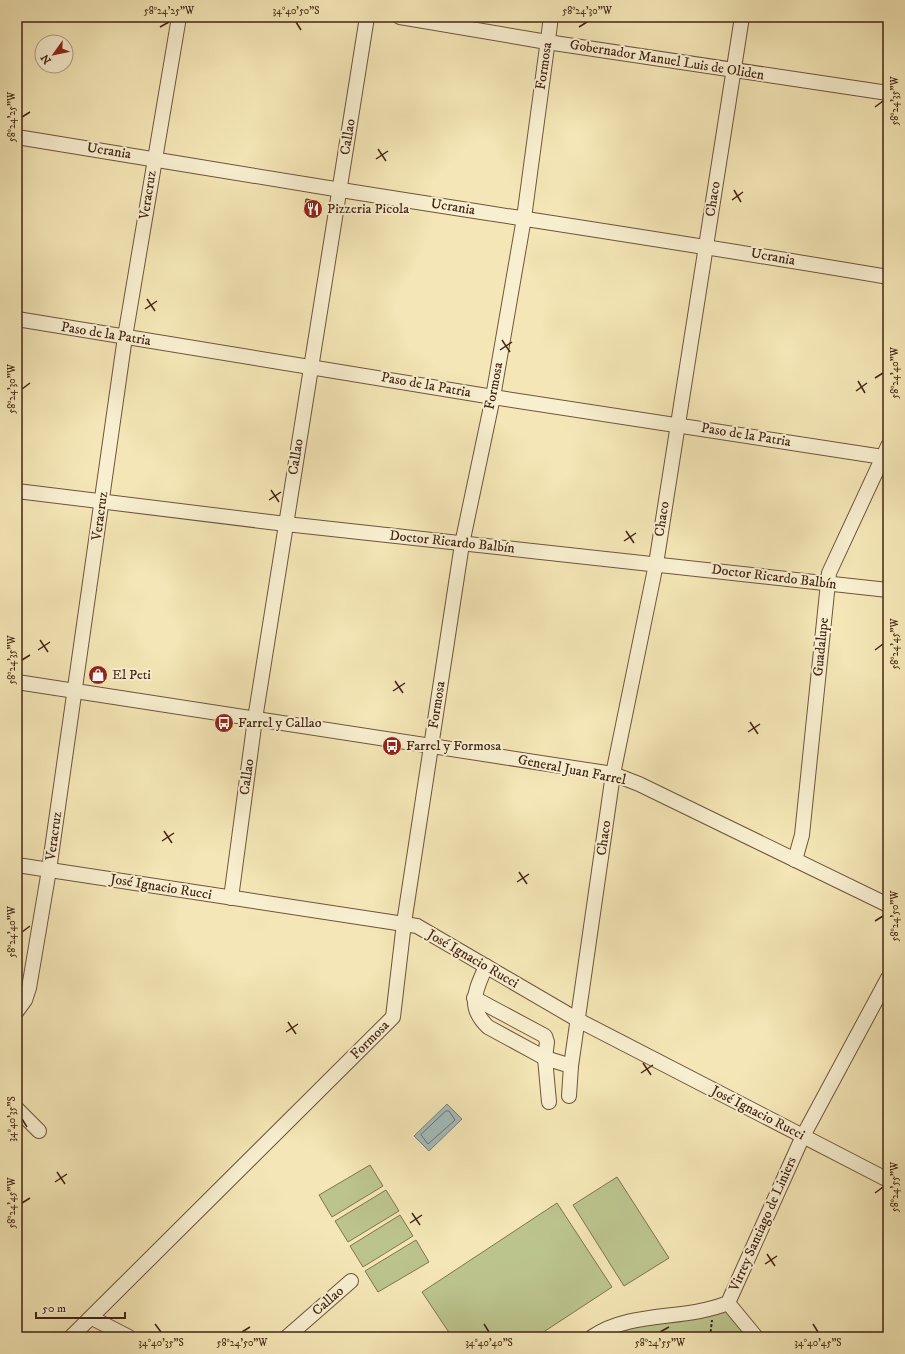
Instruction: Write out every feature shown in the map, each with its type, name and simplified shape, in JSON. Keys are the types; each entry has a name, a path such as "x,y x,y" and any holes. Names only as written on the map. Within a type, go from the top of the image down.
{"street":[{"name":"Veracruz","path":"17,1012 25,1000 29,988 49,870 74,691 103,502 125,338 154,158 179,17"},
{"name":"Callao","path":"231,898 255,719 310,366 340,190 367,17"},
{"name":"Gobernador Manuel Luis de Oliden","path":"400,17 547,42 888,93"},
{"name":"Formosa","path":"71,1337 92,1318 391,1020 395,1010 404,923 430,746 462,544 493,397 524,218 551,17"},
{"name":"Chaco","path":"569,1096 571,1066 613,774 656,564 742,17"},
{"name":"Ucrania","path":"17,138 154,158 340,190 706,246 888,277"},
{"name":"Paso de la Patria","path":"17,319 125,338 310,366 493,397 677,425 885,452"},
{"name":"Guadalupe","path":"795,860 802,835 827,584 832,565 885,452"},
{"name":"Doctor Ricardo Balbín","path":"17,491 286,524 888,590"},
{"name":"General Juan Farrel","path":"17,682 613,774 639,784 888,905"},
{"name":"José Ignacio Rucci","path":"17,865 404,923 422,929 578,1020 888,1180"},
{"path":"486,966 474,998 477,1014 488,1027 545,1058 571,1066"},
{"name":"Virrey Santiago de Liniers","path":"594,1336 631,1320 700,1312 714,1309 728,1303 803,1136 888,978"},
{"path":"474,998 545,1036 547,1042 545,1058 548,1102"},
{"path":"17,1109 39,1131"},
{"name":"Callao","path":"287,1337 351,1281"},
{"path":"728,1303 756,1337"},
{"path":"92,1318 129,1337"}],"path":[{"path":"710,1337 714,1309"}],"green space":[{"path":"370,1165 383,1186 332,1217 319,1195"},
{"path":"617,1177 669,1258 624,1286 573,1205"},
{"path":"386,1190 399,1211 348,1242 335,1221"},
{"path":"557,1203 612,1287 536,1337 452,1337 422,1292"},
{"path":"400,1215 413,1236 363,1267 350,1246"},
{"path":"416,1240 429,1262 378,1292 365,1271"},
{"path":"728,1303 756,1337 595,1337"}],"water":[{"path":"447,1104 462,1119 429,1151 414,1136"}],"building":[{"name":"Pizzeria Picola","path":"306,199 317,201 321,206 320,214 304,212"}],"place":[{"name":"Pizzeria Picola","path":"313,209"},
{"name":"El Peti","path":"98,675"},
{"name":"Farrel y Callao","path":"224,723"},
{"name":"Farrel y Formosa","path":"392,746"}]}
